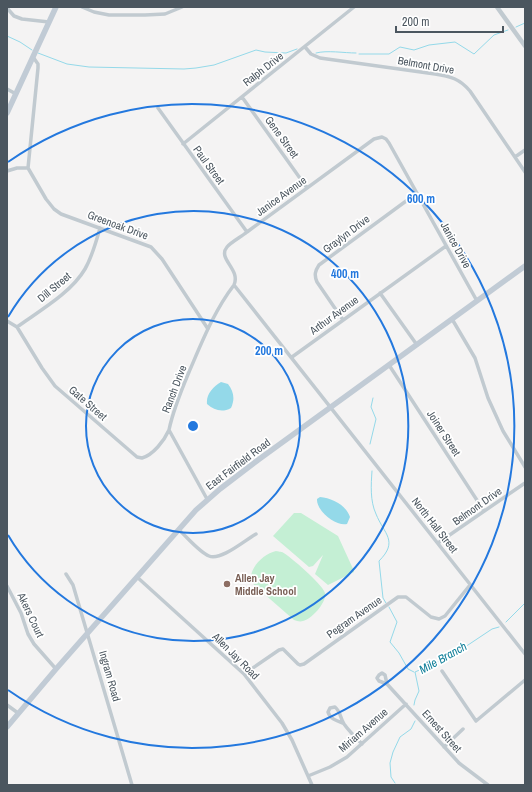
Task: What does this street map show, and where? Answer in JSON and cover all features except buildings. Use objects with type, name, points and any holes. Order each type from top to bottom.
[{"type":"main road","points":[[7,113],[56,7]]},
{"type":"main road","name":"East Fairfield Road","points":[[7,727],[87,633],[207,499],[234,477],[525,266]]},
{"type":"street","points":[[82,7],[94,12],[109,15],[165,14],[182,7]]},
{"type":"street","name":"Ralph Drive","points":[[183,144],[354,7]]},
{"type":"street","points":[[497,7],[525,46]]},
{"type":"street","points":[[7,8],[14,16],[22,19],[49,22]]},
{"type":"street","name":"Belmont Drive","points":[[305,47],[311,54],[320,58],[448,76],[458,80],[470,91],[525,172]]},
{"type":"street","points":[[7,171],[17,168],[28,168],[38,68],[38,64],[33,57]]},
{"type":"street","points":[[7,89],[16,94]]},
{"type":"street","name":"Gene Street","points":[[242,97],[307,188]]},
{"type":"street","name":"Paul Street","points":[[158,108],[247,232]]},
{"type":"street","name":"Janice Avenue","points":[[234,285],[236,275],[224,257],[227,247],[374,139],[382,137]]},
{"type":"street","name":"Janice Drive","points":[[382,137],[389,143],[477,301]]},
{"type":"street","points":[[515,157],[525,150]]},
{"type":"street","name":"Greenoak Drive","points":[[28,168],[46,199],[56,211],[151,247],[162,259],[208,329]]},
{"type":"street","name":"Graylyn Drive","points":[[343,320],[317,282],[315,275],[319,265],[417,194]]},
{"type":"street","name":"Dill Street","points":[[17,327],[75,283],[85,268],[100,228]]},
{"type":"street","name":"Arthur Avenue","points":[[292,357],[446,246]]},
{"type":"street","name":"Ranch Drive","points":[[207,499],[169,430],[176,405],[208,329],[215,314],[234,285]]},
{"type":"street","name":"North Hall Street","points":[[234,285],[525,654]]},
{"type":"street","points":[[380,293],[416,345]]},
{"type":"street","points":[[452,319],[475,358],[488,398],[503,432],[525,467]]},
{"type":"street","name":"Gate Street","points":[[7,321],[17,327],[52,383],[137,457],[142,458],[150,454],[163,440],[169,430]]},
{"type":"street","name":"Joiner Street","points":[[389,365],[484,511]]},
{"type":"street","name":"Belmont Drive","points":[[438,543],[525,483]]},
{"type":"street","points":[[179,530],[210,557],[219,556],[239,546],[256,534]]},
{"type":"street","name":"Ingram Road","points":[[66,574],[73,585],[132,785]]},
{"type":"street","name":"Allen Jay Road","points":[[137,577],[244,674],[282,723],[292,740],[312,785]]},
{"type":"street","name":"Pegram Avenue","points":[[244,674],[279,650],[283,649],[298,664],[304,664],[398,597],[406,597],[431,617],[439,620],[445,616],[470,585]]},
{"type":"street","name":"Akers Court","points":[[7,586],[21,613],[28,634],[34,644],[56,669]]},
{"type":"street","points":[[442,671],[476,721],[525,680]]},
{"type":"street","name":"Ernest Street","points":[[388,684],[462,766],[488,785]]},
{"type":"street","name":"Miriam Avenue","points":[[308,776],[341,762],[406,704]]},
{"type":"street","points":[[7,705],[18,713]]},
{"type":"street","points":[[343,723],[341,714],[337,708],[330,708],[328,715],[343,723],[362,744]]},
{"type":"street","points":[[444,747],[463,730]]},
{"type":"green space","points":[[294,513],[301,513],[338,536],[354,572],[328,585],[315,574],[323,555],[313,566],[309,567],[273,536]]},
{"type":"green space","points":[[276,551],[282,552],[299,565],[319,584],[325,593],[324,601],[318,610],[307,620],[294,620],[254,585],[251,577],[253,569],[261,559]]},
{"type":"water","points":[[221,382],[228,384],[232,390],[233,402],[231,408],[221,411],[212,408],[207,404],[207,400],[211,391]]},
{"type":"water","points":[[320,497],[334,501],[345,509],[350,517],[347,524],[333,521],[323,513],[317,499]]},
{"type":"waterway","points":[[516,27],[525,23]]},
{"type":"waterway","points":[[359,54],[389,54],[400,47],[414,50],[429,45],[455,42],[474,54],[494,35],[508,30]]},
{"type":"waterway","points":[[7,36],[32,50]]},
{"type":"waterway","points":[[38,53],[67,64],[89,67],[184,69],[214,65],[256,50],[286,53],[297,49]]},
{"type":"waterway","points":[[316,53],[356,53]]},
{"type":"waterway","points":[[370,444],[376,419],[371,407],[373,398]]},
{"type":"waterway","points":[[372,471],[371,487],[374,509],[386,532],[389,543],[385,554],[379,561],[383,598],[386,603]]},
{"type":"waterway","name":"Mile Branch","points":[[506,622],[525,603]]},
{"type":"waterway","points":[[389,607],[397,622],[390,642],[399,653],[408,669],[414,672]]},
{"type":"waterway","name":"Mile Branch","points":[[414,705],[419,691],[415,672],[453,655],[492,629],[499,627]]},
{"type":"waterway","name":"Mile Branch","points":[[395,783],[391,777],[390,763],[393,752],[400,737],[411,729],[415,721]]},
{"type":"place","name":"Allen Jay Middle School","points":[[227,584]]}]
